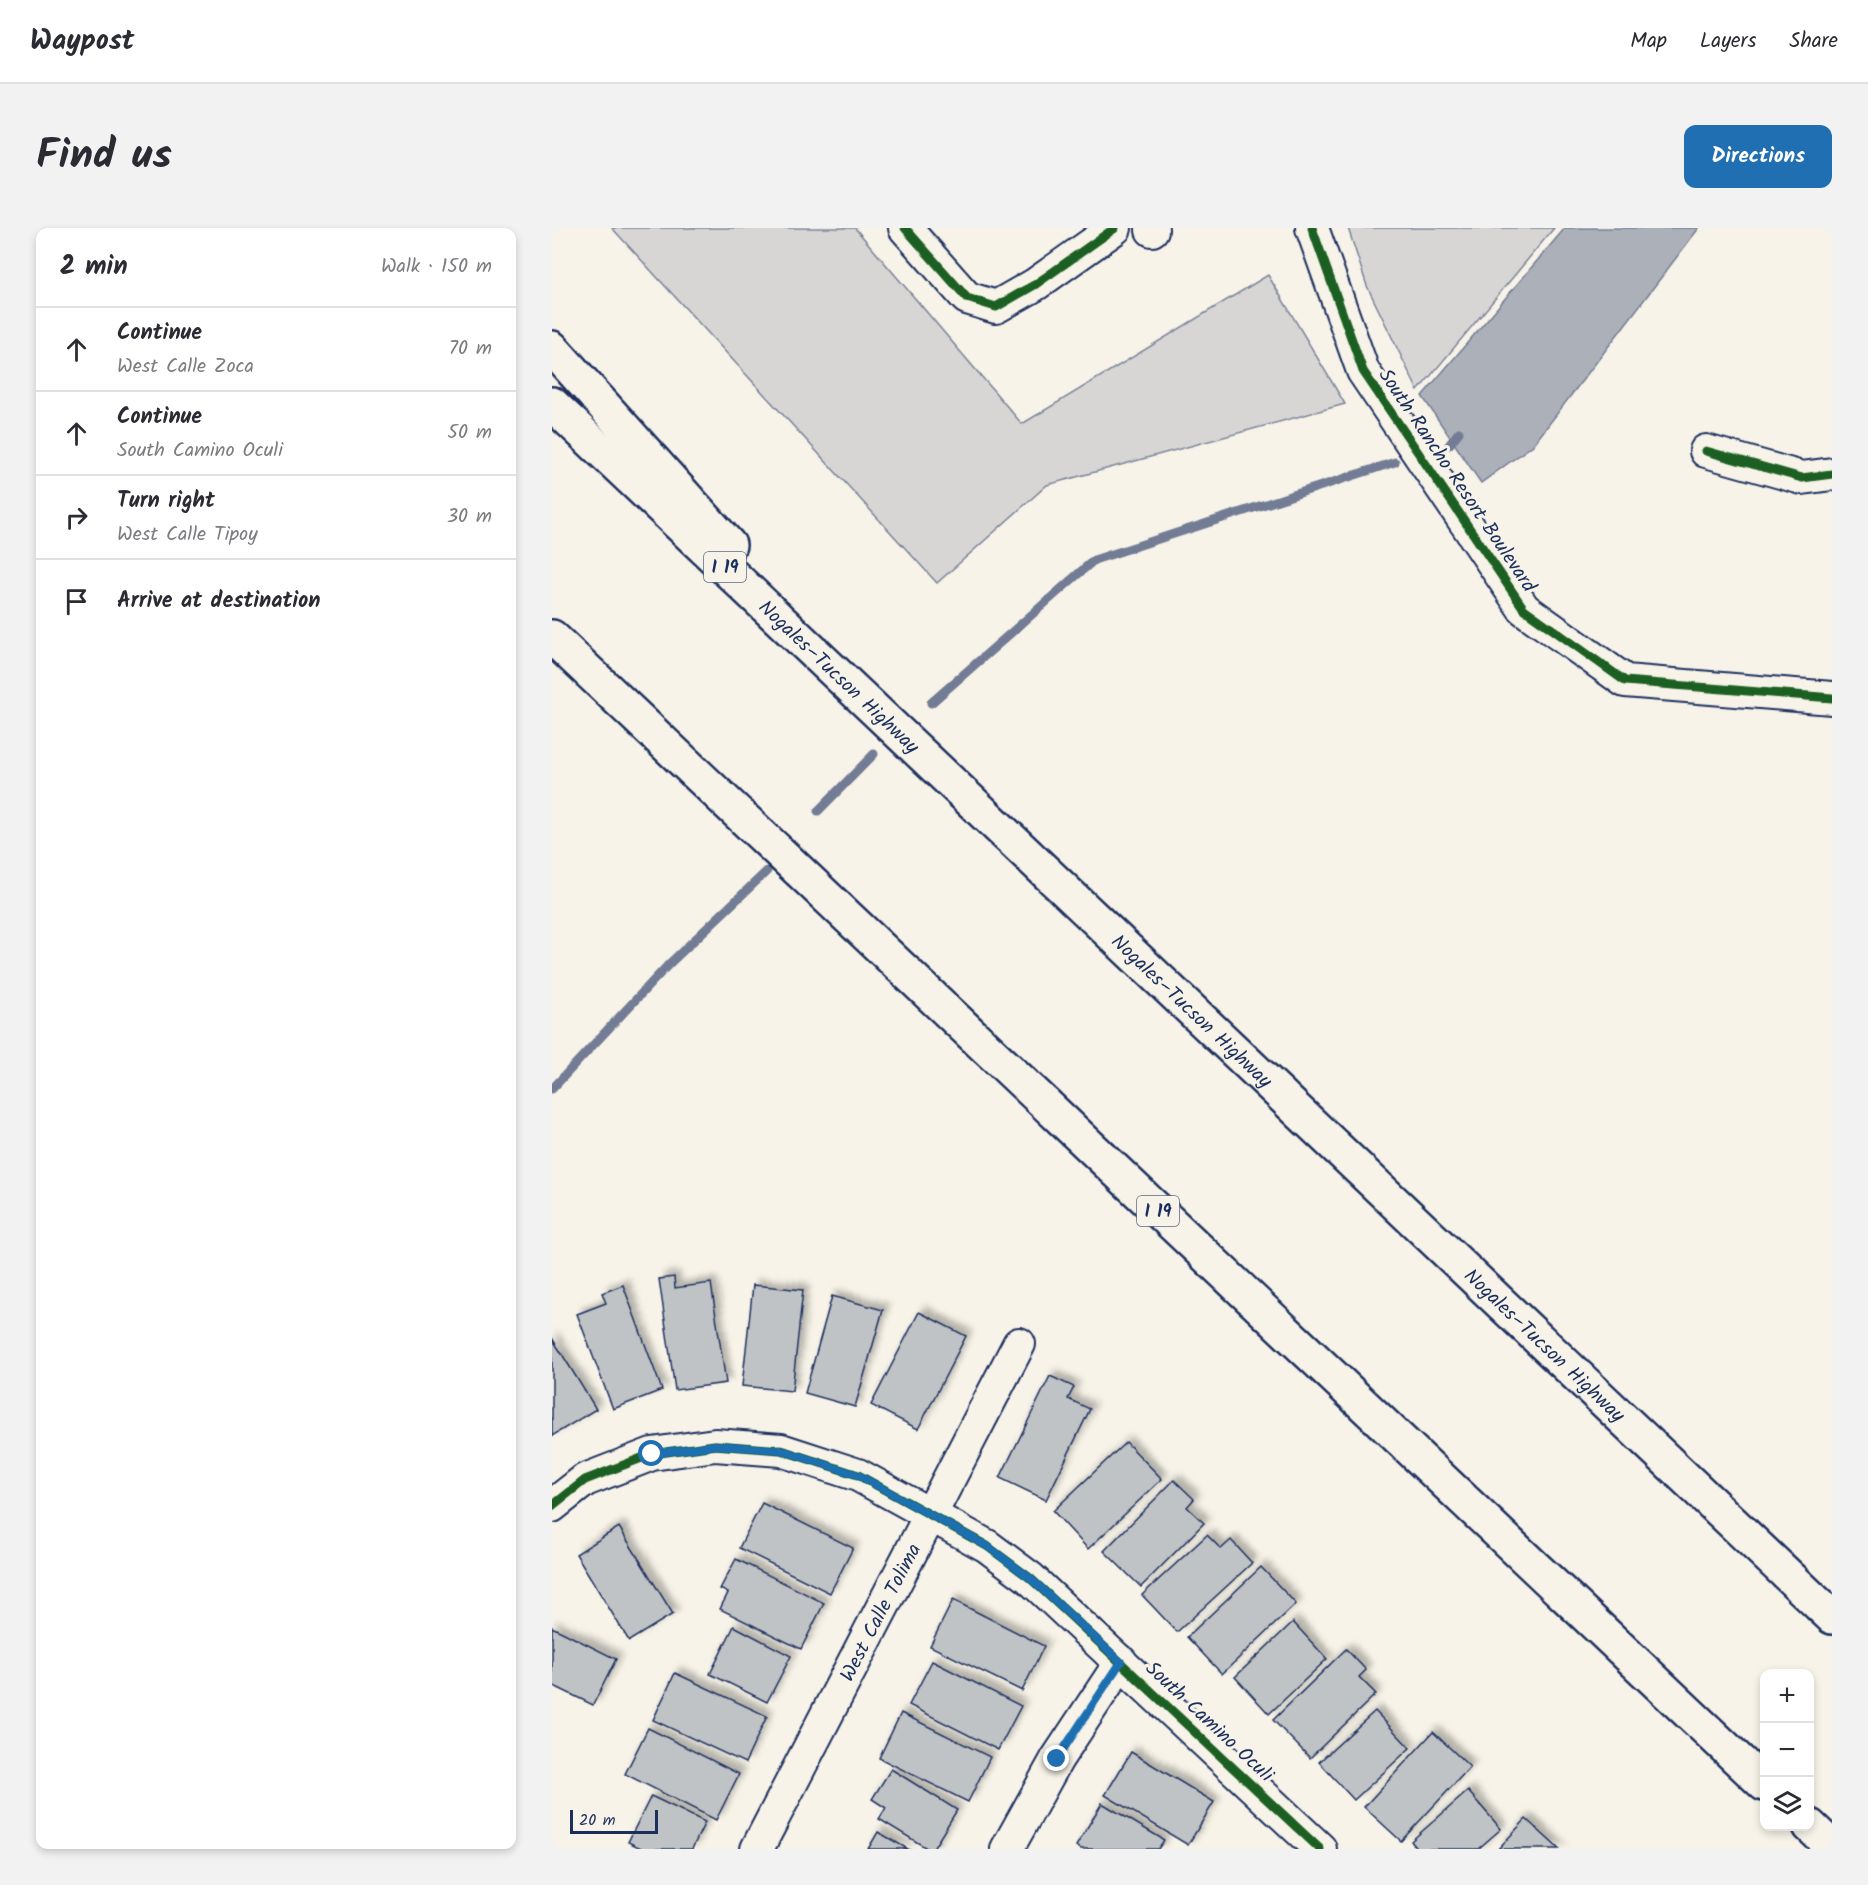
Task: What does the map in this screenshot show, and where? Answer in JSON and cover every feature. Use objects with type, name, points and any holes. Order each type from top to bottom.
[{"type":"highway","points":[[552,348],[897,731]]},
{"type":"highway","name":"Nogales–Tucson Highway","points":[[552,404],[1832,1617]]},
{"type":"highway","name":"I 19","points":[[552,637],[1760,1780]]},
{"type":"highway","points":[[1814,1831],[1832,1848]]},
{"type":"street","points":[[905,228],[967,298],[996,307],[1036,284],[1115,228]]},
{"type":"street","name":"South Rancho Resort Boulevard","points":[[1312,228],[1363,371],[1524,609],[1625,681],[1832,698]]},
{"type":"street","points":[[1706,451],[1802,478],[1832,474]]},
{"type":"street","name":"West Calle Tolima","points":[[757,1849],[1019,1344]]},
{"type":"street","name":"South Camino Oculi","points":[[552,1506],[585,1480],[652,1454],[715,1445],[781,1450],[858,1475],[987,1546],[1030,1578],[1320,1849]]},
{"type":"street","points":[[1007,1849],[1057,1759],[1121,1662]]},
{"type":"shaded area","points":[[612,228],[855,228],[1022,424],[1268,275],[1345,404],[1047,485],[937,583]]},
{"type":"shaded area","points":[[1348,228],[1554,228],[1418,391],[1367,286]]},
{"type":"shaded area","points":[[1565,228],[1699,228],[1533,445],[1481,483],[1422,396]]},
{"type":"building","points":[[674,1277],[675,1288],[711,1283],[726,1383],[675,1390],[659,1279]]},
{"type":"building","points":[[623,1285],[662,1390],[613,1409],[577,1314],[606,1303],[602,1293]]},
{"type":"building","points":[[753,1285],[803,1290],[792,1391],[742,1386]]},
{"type":"building","points":[[832,1296],[883,1310],[855,1407],[805,1393]]},
{"type":"building","points":[[919,1312],[966,1336],[918,1429],[871,1405]]},
{"type":"building","points":[[552,1338],[596,1409],[552,1436]]},
{"type":"building","points":[[1050,1376],[1074,1387],[1068,1399],[1090,1409],[1046,1500],[1000,1478]]},
{"type":"building","points":[[1126,1442],[1162,1479],[1088,1549],[1053,1511]]},
{"type":"building","points":[[1174,1480],[1194,1499],[1187,1507],[1204,1523],[1141,1587],[1104,1551]]},
{"type":"building","points":[[762,1503],[853,1548],[830,1593],[739,1548]]},
{"type":"building","points":[[619,1527],[673,1614],[629,1641],[576,1554]]},
{"type":"building","points":[[1207,1535],[1221,1549],[1231,1540],[1252,1563],[1177,1632],[1142,1595]]},
{"type":"building","points":[[736,1559],[824,1603],[801,1649],[720,1609],[728,1593],[720,1589]]},
{"type":"building","points":[[1261,1567],[1296,1604],[1222,1674],[1187,1637]]},
{"type":"building","points":[[953,1600],[1044,1646],[1022,1691],[930,1646]]},
{"type":"building","points":[[1293,1622],[1327,1659],[1269,1714],[1235,1677]]},
{"type":"building","points":[[734,1626],[791,1656],[767,1702],[710,1674]]},
{"type":"building","points":[[552,1627],[616,1659],[593,1705],[552,1685]]},
{"type":"building","points":[[1346,1649],[1366,1670],[1359,1677],[1376,1694],[1310,1758],[1273,1720]]},
{"type":"building","points":[[932,1661],[1021,1706],[998,1750],[909,1705]]},
{"type":"building","points":[[675,1673],[767,1716],[745,1763],[653,1720]]},
{"type":"building","points":[[1375,1711],[1410,1748],[1354,1800],[1319,1762]]},
{"type":"building","points":[[901,1713],[990,1757],[968,1802],[879,1758]]},
{"type":"building","points":[[648,1728],[739,1774],[716,1820],[625,1774]]},
{"type":"building","points":[[1433,1732],[1470,1767],[1401,1841],[1364,1807]]},
{"type":"building","points":[[1131,1752],[1214,1802],[1188,1845],[1105,1795]]},
{"type":"building","points":[[891,1769],[957,1810],[933,1849],[928,1849],[879,1819],[886,1808],[872,1799]]},
{"type":"building","points":[[1468,1791],[1501,1829],[1478,1849],[1417,1849],[1411,1841]]},
{"type":"building","points":[[651,1796],[705,1822],[692,1849],[643,1849],[628,1842]]},
{"type":"building","points":[[1102,1803],[1164,1840],[1158,1849],[1081,1849],[1076,1846]]},
{"type":"building","points":[[1526,1819],[1559,1849],[1498,1849]]},
{"type":"building","points":[[878,1832],[908,1849],[868,1849]]},
{"type":"waterway","points":[[1449,445],[1459,432]]},
{"type":"waterway","points":[[931,703],[1094,560],[1395,462]]},
{"type":"waterway","points":[[818,811],[874,754]]},
{"type":"waterway","points":[[552,1089],[669,964],[767,871]]},
{"type":"cycle path","points":[[905,228],[967,298],[996,307],[1036,284],[1115,228]]},
{"type":"cycle path","points":[[1312,228],[1363,371],[1524,609],[1625,681],[1832,698]]},
{"type":"cycle path","points":[[1706,451],[1802,478],[1832,474]]},
{"type":"cycle path","points":[[552,1506],[585,1480],[652,1454],[715,1445],[781,1450],[858,1475],[987,1546],[1030,1578],[1320,1849]]},
{"type":"route","points":[[652,1454],[715,1445],[781,1450],[858,1475],[987,1546],[1030,1578],[1121,1662],[1057,1759]]}]
